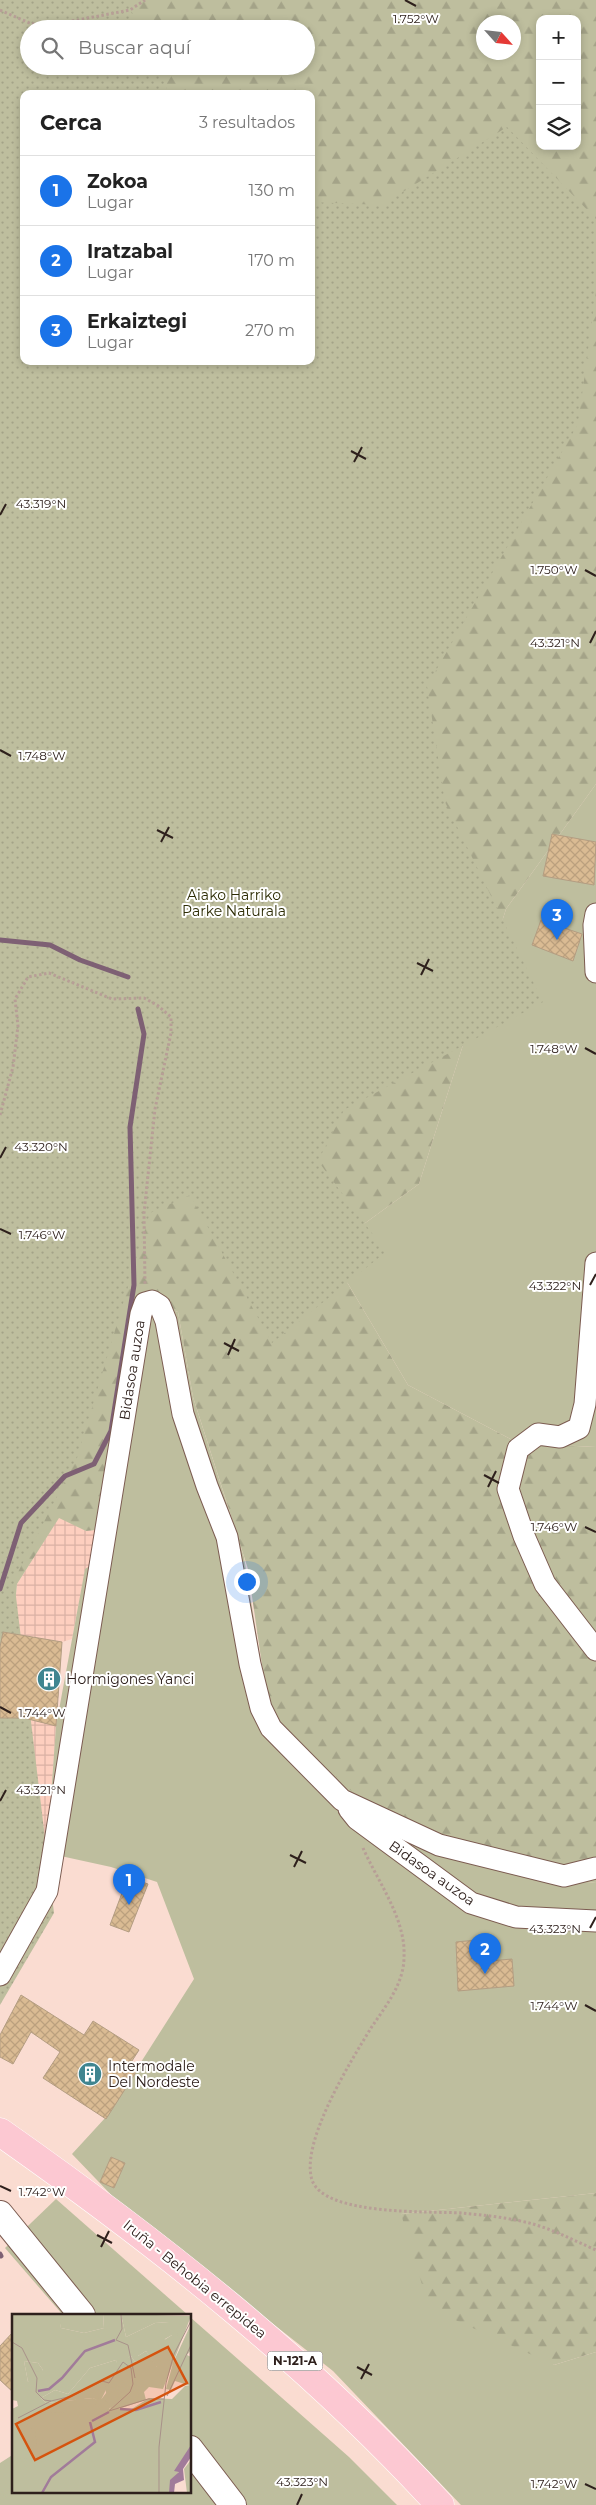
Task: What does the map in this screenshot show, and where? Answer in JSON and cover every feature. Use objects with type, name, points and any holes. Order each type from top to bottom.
[{"type":"highway","name":"Iruña - Behobia errepidea","points":[[0,2132],[136,2231],[234,2308],[294,2360],[383,2444],[440,2505]]},
{"type":"street","points":[[596,914],[594,925],[596,972]]},
{"type":"street","points":[[596,1263],[585,1404],[579,1428],[560,1437],[538,1434],[518,1449],[508,1489],[524,1536],[545,1584],[596,1650]]},
{"type":"street","name":"Bidasoa auzoa","points":[[0,1975],[47,1891],[141,1314],[145,1303],[152,1301],[160,1306],[166,1321],[183,1414],[207,1486],[227,1537],[250,1664],[261,1708],[271,1728],[342,1800],[357,1819],[471,1903],[516,1917],[596,1921]]},
{"type":"street","name":"Bidasoa auzoa","points":[[342,1800],[439,1845],[564,1876],[596,1868]]},
{"type":"street","points":[[0,2214],[81,2314]]},
{"type":"street","points":[[191,2450],[233,2505]]},
{"type":"path","points":[[78,20],[130,10],[144,0]]},
{"type":"path","points":[[0,10],[23,20]]},
{"type":"path","points":[[0,1114],[13,1067],[18,1026],[15,999],[28,977],[49,973],[112,999],[144,998],[171,1016],[171,1033],[155,1109],[144,1213],[145,1303]]},
{"type":"path","points":[[362,1844],[396,1917],[403,1939],[403,1969],[394,1991],[351,2060],[314,2140],[309,2162],[313,2182],[322,2193],[337,2200],[372,2208],[464,2214],[532,2224],[596,2250]]},
{"type":"shaded area","points":[[59,1517],[86,1531],[96,1530],[93,1564],[85,1570],[72,1639],[62,1642],[47,1853],[12,1634],[17,1584]]},
{"type":"green space","name":"Aiako Harriko Parke Naturala","points":[[0,0],[596,0],[596,784],[506,909],[419,1184],[328,1250],[408,1385],[518,1443],[596,1447],[596,1883],[535,1876],[363,1802],[269,1713],[248,1569],[193,1397],[178,1312],[135,1298],[108,1478],[96,1530],[86,1531],[59,1518],[17,1584],[12,1634],[0,499],[302,365],[315,365],[315,90],[23,90]]},
{"type":"green space","name":"Aiako Harriko Parke Naturala","points":[[0,0],[126,0],[136,20],[20,20],[20,75],[161,75],[167,90],[20,90],[20,365],[315,365],[315,202],[382,205],[507,127],[596,219],[596,292],[578,424],[427,686],[445,802],[543,1002],[344,1110],[318,1161],[386,1252],[272,1343],[190,1195],[150,1213],[77,1458],[14,1580],[54,1913],[0,2005]]},
{"type":"green space","points":[[596,784],[596,1447],[518,1443],[408,1385],[328,1250],[419,1184],[506,909]]},
{"type":"green space","points":[[135,1297],[178,1312],[193,1397],[244,1557],[269,1713],[535,1876],[596,1883],[596,2193],[401,2214],[554,2365],[596,2352],[596,2505],[461,2505],[333,2371],[119,2203],[72,2154],[106,2117],[194,1979],[157,1882],[111,1867],[47,1853],[56,1726],[85,1569],[93,1564]]},
{"type":"green space","points":[[596,2193],[596,2352],[554,2365],[429,2308],[401,2214]]},
{"type":"green space","points":[[56,2199],[187,2314],[62,2314],[5,2248]]},
{"type":"green space","points":[[191,2318],[349,2457],[397,2505],[0,2505],[0,2463],[12,2455],[12,2492],[191,2492]]},
{"type":"building","points":[[552,834],[596,842],[594,885],[543,876]]},
{"type":"building","points":[[541,920],[582,934],[573,961],[532,945]]},
{"type":"building","name":"Hormigones Yanci","points":[[3,1632],[62,1642],[56,1726],[24,1718],[0,1718],[0,1647]]},
{"type":"building","points":[[128,1877],[148,1884],[129,1932],[110,1925]]},
{"type":"building","points":[[477,1940],[478,1962],[512,1959],[514,1986],[458,1991],[456,1942]]},
{"type":"building","name":"Intermodale Del Nordeste","points":[[21,1995],[84,2035],[93,2021],[139,2050],[130,2064],[138,2069],[106,2119],[43,2078],[60,2052],[31,2032],[13,2064],[0,2057],[0,2035]]},
{"type":"building","points":[[111,2157],[125,2163],[114,2188],[100,2182]]},
{"type":"building","points":[[12,2333],[12,2391],[0,2380],[0,2346]]},
{"type":"waterway","points":[[0,940],[50,945],[80,960],[128,977]]},
{"type":"waterway","points":[[0,1589],[21,1523],[65,1476],[94,1464],[111,1431],[134,1285],[130,1127],[144,1034],[138,1009]]},
{"type":"place","name":"Erkaiztegi","points":[[557,940]]},
{"type":"place","name":"Hormigones Yanci","points":[[49,1679]]},
{"type":"place","name":"Zokoa","points":[[129,1905]]},
{"type":"place","name":"Iratzabal","points":[[485,1974]]},
{"type":"place","name":"Intermodale Del Nordeste","points":[[90,2074]]}]
